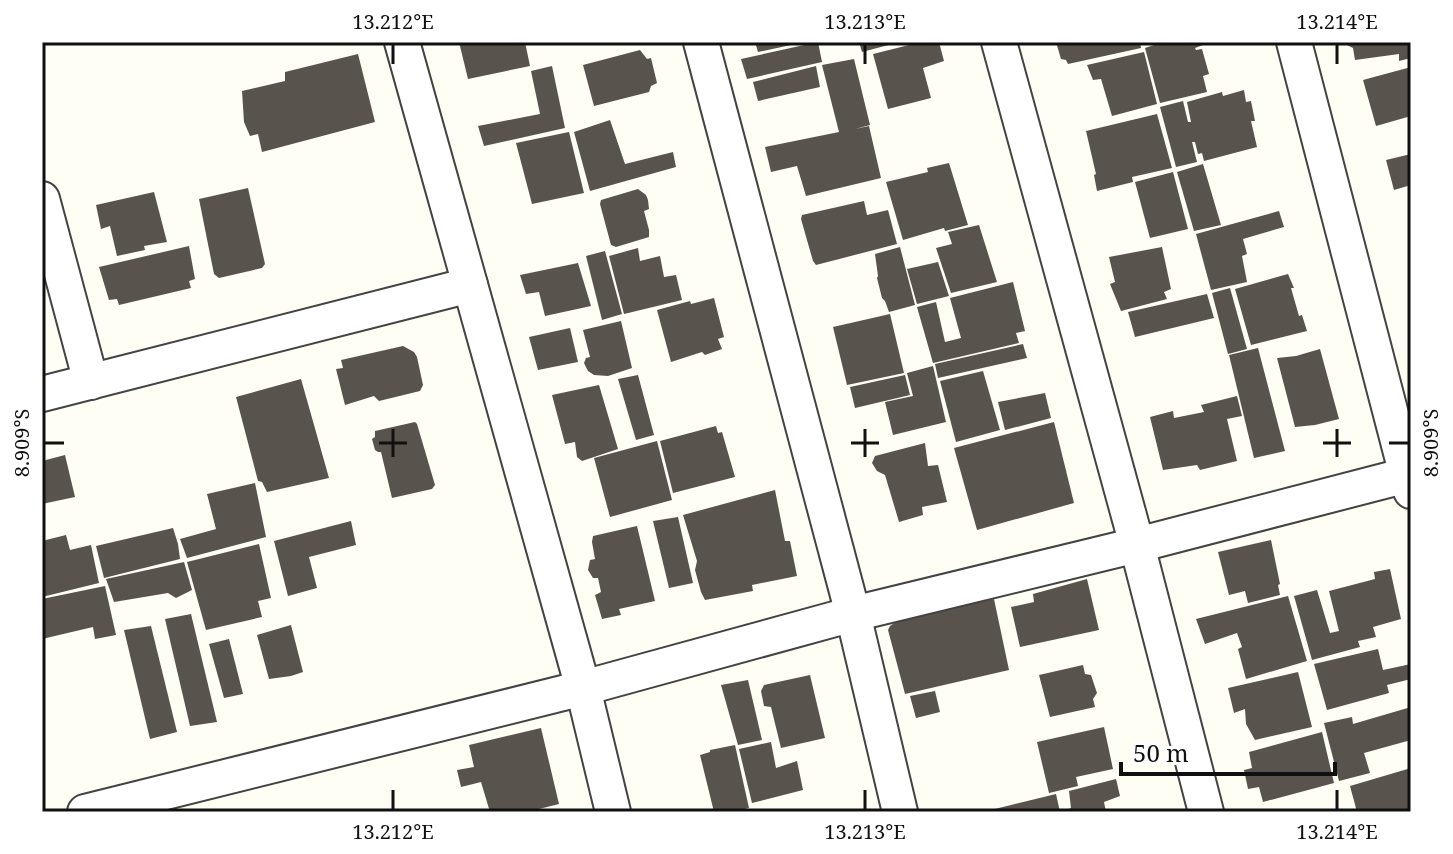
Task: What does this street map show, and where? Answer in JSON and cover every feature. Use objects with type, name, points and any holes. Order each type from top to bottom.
[{"type":"street","points":[[402,42],[583,688],[613,812]]},
{"type":"street","points":[[701,42],[853,614],[900,812]]},
{"type":"street","points":[[999,42],[1137,545],[1206,812]]},
{"type":"street","points":[[85,812],[583,688],[853,614],[1410,480],[1294,42]]},
{"type":"street","points":[[42,199],[91,382]]},
{"type":"street","points":[[42,394],[470,285]]},
{"type":"building","points":[[459,42],[525,42],[530,66],[468,79]]},
{"type":"building","points":[[755,42],[800,42],[800,43],[758,52]]},
{"type":"building","points":[[818,42],[822,62],[747,79],[741,59]]},
{"type":"building","points":[[859,42],[896,42],[896,43],[862,52]]},
{"type":"building","points":[[921,42],[939,42],[944,61],[923,68],[931,98],[888,109],[873,54]]},
{"type":"building","points":[[1056,42],[1140,42],[1141,48],[1068,64],[1061,59]]},
{"type":"building","points":[[1163,42],[1211,42],[1195,48],[1202,49],[1209,74],[1203,76],[1207,92],[1160,103],[1145,48]]},
{"type":"building","points":[[1346,42],[1411,42],[1411,58],[1399,61],[1399,54],[1355,60],[1353,48]]},
{"type":"building","points":[[640,50],[647,59],[651,58],[657,83],[651,86],[649,92],[594,106],[583,65]]},
{"type":"building","points":[[1144,52],[1157,104],[1112,116],[1101,79],[1093,80],[1087,65]]},
{"type":"building","points":[[358,54],[375,122],[262,152],[258,134],[250,136],[244,122],[242,91],[285,81],[285,72]]},
{"type":"building","points":[[854,59],[870,125],[855,129],[869,126],[881,178],[806,196],[797,166],[771,172],[765,147],[839,132],[822,65]]},
{"type":"building","points":[[552,66],[565,128],[484,146],[478,126],[540,114],[531,71]]},
{"type":"building","points":[[816,66],[820,87],[758,101],[753,82]]},
{"type":"building","points":[[1411,67],[1411,116],[1376,126],[1363,80]]},
{"type":"building","points":[[1244,90],[1246,102],[1251,101],[1255,121],[1251,121],[1257,147],[1204,161],[1202,153],[1198,154],[1195,142],[1192,142],[1197,162],[1176,167],[1160,107],[1183,101],[1188,122],[1191,122],[1187,102],[1222,92],[1223,96]]},
{"type":"building","points":[[1157,114],[1172,168],[1132,177],[1133,182],[1097,191],[1086,131]]},
{"type":"building","points":[[610,120],[625,164],[673,152],[676,167],[590,191],[574,132]]},
{"type":"building","points":[[569,132],[584,193],[532,204],[516,143]]},
{"type":"building","points":[[1411,154],[1411,185],[1394,190],[1386,160]]},
{"type":"building","points":[[949,163],[968,225],[945,231],[944,228],[903,240],[886,182],[928,172],[927,168]]},
{"type":"building","points":[[1203,164],[1221,225],[1194,231],[1177,172]]},
{"type":"building","points":[[1173,172],[1188,229],[1150,238],[1135,182]]},
{"type":"building","points":[[248,188],[265,264],[262,268],[219,278],[214,274],[199,199]]},
{"type":"building","points":[[638,189],[648,200],[649,209],[644,211],[649,237],[616,247],[611,245],[601,200]]},
{"type":"building","points":[[154,192],[167,242],[117,256],[110,226],[101,229],[96,205]]},
{"type":"building","points":[[864,201],[867,215],[888,210],[897,244],[816,265],[802,215]]},
{"type":"building","points":[[1279,211],[1284,227],[1243,239],[1247,254],[1242,256],[1247,282],[1211,290],[1196,234]]},
{"type":"building","points":[[979,225],[997,282],[951,293],[936,248],[952,244],[948,232]]},
{"type":"building","points":[[189,246],[195,279],[189,281],[191,288],[119,305],[117,299],[109,300],[99,267]]},
{"type":"building","points":[[900,247],[915,305],[889,312],[877,278],[875,254]]},
{"type":"building","points":[[1162,247],[1171,289],[1164,292],[1167,299],[1121,311],[1110,284],[1115,282],[1109,257]]},
{"type":"building","points":[[638,248],[640,261],[660,256],[664,277],[676,275],[682,300],[624,314],[609,256]]},
{"type":"building","points":[[605,251],[622,314],[602,320],[586,256]]},
{"type":"building","points":[[938,262],[949,296],[917,304],[907,269]]},
{"type":"building","points":[[578,263],[591,306],[545,316],[539,292],[526,294],[520,275]]},
{"type":"building","points":[[1288,274],[1299,316],[1302,315],[1307,331],[1251,345],[1235,289]]},
{"type":"building","points":[[1013,282],[1025,331],[1016,333],[1019,343],[933,363],[917,307],[936,302],[945,342],[961,338],[950,298]]},
{"type":"building","points":[[1230,288],[1247,349],[1228,354],[1212,293]]},
{"type":"building","points":[[1207,294],[1214,318],[1135,337],[1128,312]]},
{"type":"building","points":[[714,298],[724,337],[718,339],[722,349],[671,362],[657,310]]},
{"type":"building","points":[[890,314],[904,373],[847,385],[833,327]]},
{"type":"building","points":[[621,321],[632,368],[608,376],[594,375],[584,363],[590,357],[583,330]]},
{"type":"building","points":[[570,328],[578,362],[538,370],[529,337]]},
{"type":"building","points":[[1023,344],[1027,358],[938,378],[935,364]]},
{"type":"building","points":[[403,346],[417,357],[423,385],[420,391],[379,401],[374,396],[345,405],[336,369],[343,368],[341,360]]},
{"type":"building","points":[[1258,348],[1285,451],[1254,458],[1229,355]]},
{"type":"building","points":[[1320,349],[1339,419],[1295,427],[1277,358]]},
{"type":"building","points":[[933,366],[946,422],[893,435],[885,402],[913,396],[907,373]]},
{"type":"building","points":[[983,371],[1000,430],[956,442],[940,381]]},
{"type":"building","points":[[638,375],[654,435],[636,440],[618,379]]},
{"type":"building","points":[[905,375],[910,395],[855,408],[850,387]]},
{"type":"building","points":[[301,379],[329,478],[267,492],[262,482],[258,481],[236,397]]},
{"type":"building","points":[[599,385],[618,449],[582,461],[577,457],[575,442],[565,444],[552,395]]},
{"type":"building","points":[[1045,393],[1051,418],[1005,430],[998,402]]},
{"type":"building","points":[[1237,396],[1242,416],[1227,419],[1237,461],[1200,470],[1197,465],[1163,470],[1150,417],[1173,411],[1174,418],[1204,412],[1201,405]]},
{"type":"building","points":[[415,422],[435,485],[432,489],[392,498],[381,452],[375,450],[372,439],[375,431]]},
{"type":"building","points":[[1054,422],[1074,503],[977,530],[954,448]]},
{"type":"building","points":[[716,426],[718,433],[722,432],[735,477],[673,493],[660,441]]},
{"type":"building","points":[[657,441],[672,500],[610,517],[594,458]]},
{"type":"building","points":[[925,443],[928,466],[938,465],[947,502],[922,507],[923,515],[899,522],[885,475],[877,471],[872,463],[875,456]]},
{"type":"building","points":[[65,455],[75,497],[42,504],[42,461]]},
{"type":"building","points":[[255,483],[266,537],[187,558],[180,539],[216,529],[207,494]]},
{"type":"building","points":[[775,490],[785,541],[790,541],[797,576],[752,585],[753,591],[705,600],[683,515]]},
{"type":"building","points":[[678,517],[693,583],[669,588],[653,521]]},
{"type":"building","points":[[351,521],[356,545],[309,557],[317,588],[288,596],[274,541]]},
{"type":"building","points":[[637,526],[655,601],[619,609],[621,615],[602,619],[595,595],[601,592],[598,578],[593,578],[588,570],[590,560],[595,559],[593,536]]},
{"type":"building","points":[[173,528],[180,559],[104,578],[96,546]]},
{"type":"building","points":[[66,535],[70,550],[91,545],[99,583],[42,597],[42,541]]},
{"type":"building","points":[[1271,540],[1280,595],[1248,603],[1245,591],[1229,595],[1218,552]]},
{"type":"building","points":[[259,544],[271,598],[258,601],[262,617],[206,630],[187,562]]},
{"type":"building","points":[[184,562],[192,590],[176,598],[168,593],[114,602],[106,579]]},
{"type":"building","points":[[1390,569],[1401,619],[1373,627],[1376,637],[1358,641],[1360,647],[1312,660],[1294,596],[1317,590],[1330,633],[1339,631],[1329,591],[1375,579],[1374,572]]},
{"type":"building","points":[[1087,579],[1099,630],[1020,647],[1011,607],[1034,602],[1033,594]]},
{"type":"building","points":[[105,586],[116,635],[95,639],[93,627],[42,639],[42,599]]},
{"type":"building","points":[[1288,596],[1307,661],[1246,679],[1237,633],[1205,644],[1196,619]]},
{"type":"building","points":[[994,599],[1009,670],[905,694],[888,630],[890,626],[900,619]]},
{"type":"building","points":[[191,614],[217,722],[190,726],[165,619]]},
{"type":"building","points":[[291,625],[303,672],[269,679],[257,635]]},
{"type":"building","points":[[151,626],[177,732],[150,739],[124,630]]},
{"type":"building","points":[[229,639],[243,694],[224,698],[209,644]]},
{"type":"building","points":[[1378,649],[1383,670],[1411,664],[1411,679],[1387,685],[1389,693],[1327,710],[1314,664]]},
{"type":"building","points":[[1083,665],[1085,674],[1091,675],[1097,693],[1093,699],[1095,707],[1050,717],[1039,675]]},
{"type":"building","points":[[1298,672],[1312,727],[1255,740],[1246,724],[1245,709],[1234,713],[1228,688]]},
{"type":"building","points":[[810,675],[825,738],[781,748],[771,707],[764,706],[761,691],[764,685]]},
{"type":"building","points":[[748,680],[762,740],[738,745],[721,685]]},
{"type":"building","points":[[935,691],[940,712],[916,718],[910,696]]},
{"type":"building","points":[[1411,707],[1411,740],[1364,753],[1370,773],[1339,781],[1324,723],[1352,717],[1353,724]]},
{"type":"building","points":[[1104,727],[1113,769],[1076,777],[1078,786],[1049,793],[1037,742]]},
{"type":"building","points":[[541,728],[559,804],[527,812],[490,812],[481,782],[461,787],[457,770],[474,767],[469,745]]},
{"type":"building","points":[[1322,732],[1334,783],[1263,802],[1259,787],[1248,789],[1244,770],[1252,768],[1249,752]]},
{"type":"building","points":[[771,742],[776,768],[797,761],[803,790],[752,803],[739,749]]},
{"type":"building","points":[[735,745],[749,808],[714,812],[700,755]]},
{"type":"building","points":[[1411,768],[1411,812],[1357,812],[1350,786]]},
{"type":"building","points":[[1116,779],[1120,796],[1104,802],[1106,812],[1061,812],[1071,808],[1069,791]]},
{"type":"building","points":[[1056,794],[1060,812],[987,812],[987,811]]}]
